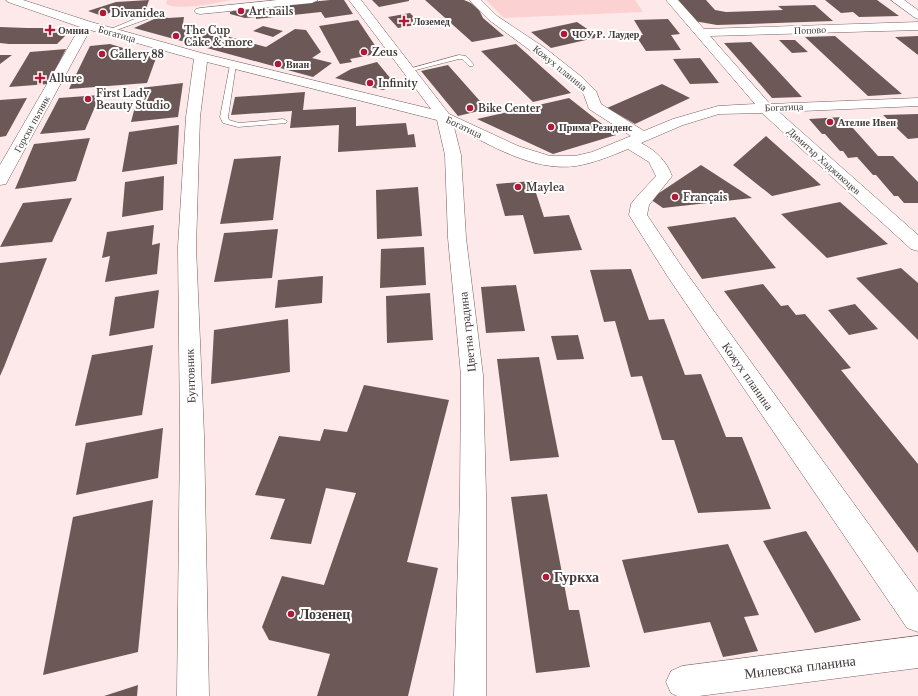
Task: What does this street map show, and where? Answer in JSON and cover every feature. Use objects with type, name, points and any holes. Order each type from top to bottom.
[{"type":"street","name":"Богатица","points":[[12,0],[87,25],[201,57],[444,117],[518,151],[550,161],[575,161],[597,156],[678,122],[718,110],[918,102]]},
{"type":"street","points":[[200,11],[312,0]]},
{"type":"street","name":"Цветна градина","points":[[355,0],[444,117],[453,155],[457,238],[472,375],[473,495],[470,696]]},
{"type":"street","name":"Кожух планина","points":[[475,0],[494,18],[578,81],[591,94],[594,106],[635,139],[661,165],[664,176],[640,204],[638,215],[679,278],[918,617]]},
{"type":"street","name":"Димитър Хаджикоцев","points":[[672,0],[766,108],[918,245]]},
{"type":"street","points":[[897,0],[918,15]]},
{"type":"street","name":"Горски пътник","points":[[0,180],[87,25]]},
{"type":"street","name":"Попово","points":[[702,34],[918,26]]},
{"type":"street","name":"Бунтовник","points":[[193,696],[192,435],[187,247],[193,117],[201,57]]},
{"type":"street","points":[[898,227],[918,226]]},
{"type":"street","name":"Милевска планина","points":[[682,682],[918,652]]},
{"type":"lane","points":[[109,31],[148,17]]},
{"type":"lane","points":[[408,70],[459,57],[464,57],[471,65]]},
{"type":"lane","points":[[233,65],[224,117],[226,120],[238,125],[283,121]]},
{"type":"shaded area","points":[[167,0],[231,0],[197,6],[179,7],[166,4]]},
{"type":"shaded area","points":[[486,0],[635,0],[643,12],[504,18]]},
{"type":"building","points":[[149,0],[146,9],[114,11],[102,16],[88,11],[116,2]]},
{"type":"building","points":[[344,0],[353,14],[325,18],[321,12],[256,19],[256,17],[245,18],[230,14],[230,12],[238,9]]},
{"type":"building","points":[[372,0],[409,0],[409,1],[379,7]]},
{"type":"building","points":[[425,0],[464,0],[471,3],[479,10],[483,18],[504,36],[472,42]]},
{"type":"building","points":[[676,0],[706,0],[715,10],[726,12],[783,10],[778,6],[815,5],[833,21],[717,25],[694,21]]},
{"type":"building","points":[[825,0],[877,0],[899,16],[859,17],[853,12],[841,13]]},
{"type":"building","points":[[410,13],[421,24],[398,28],[388,17]]},
{"type":"building","points":[[161,16],[168,18],[184,17],[183,24],[266,47],[295,29],[306,30],[321,52],[312,58],[332,63],[313,77],[134,28]]},
{"type":"building","points":[[668,19],[680,34],[671,35],[681,50],[646,51],[636,36],[643,35],[634,20]]},
{"type":"building","points":[[358,20],[380,53],[350,59],[352,62],[340,64],[319,26]]},
{"type":"building","name":"ЧОУ Р. Лаудер","points":[[577,22],[599,37],[551,48],[531,32]]},
{"type":"building","points":[[263,26],[283,31],[273,37],[253,31]]},
{"type":"building","points":[[0,27],[73,28],[57,44],[9,44],[0,43]]},
{"type":"building","points":[[835,36],[902,94],[868,96],[805,37]]},
{"type":"building","points":[[918,36],[918,55],[895,37]]},
{"type":"building","points":[[779,40],[795,40],[808,52],[792,53]]},
{"type":"building","points":[[751,42],[802,97],[772,98],[724,43]]},
{"type":"building","points":[[110,44],[156,58],[147,83],[69,89],[90,46]]},
{"type":"building","points":[[516,44],[571,93],[533,102],[481,51]]},
{"type":"building","points":[[66,49],[48,84],[9,87],[30,52]]},
{"type":"building","points":[[0,55],[12,55],[0,64]]},
{"type":"building","points":[[700,58],[719,83],[690,84],[673,59]]},
{"type":"building","points":[[377,62],[396,85],[383,90],[335,78],[351,69]]},
{"type":"building","points":[[448,65],[487,109],[458,116],[421,71]]},
{"type":"building","points":[[183,83],[178,117],[131,122],[140,88]]},
{"type":"building","points":[[662,84],[690,98],[635,124],[607,108]]},
{"type":"building","points":[[305,92],[303,110],[356,107],[356,126],[406,123],[408,135],[414,134],[416,147],[338,152],[339,125],[290,128],[292,111],[231,115],[235,97]]},
{"type":"building","points":[[100,95],[85,130],[40,134],[59,98]]},
{"type":"building","points":[[27,98],[6,136],[0,137],[0,100]]},
{"type":"building","name":"Прима Резиденс","points":[[569,98],[616,135],[553,154],[477,119]]},
{"type":"building","points":[[918,114],[918,138],[908,139],[883,115]]},
{"type":"building","points":[[843,117],[878,156],[893,156],[918,182],[918,203],[904,203],[898,196],[894,196],[876,175],[873,175],[857,157],[848,158],[843,151],[840,151],[825,134],[822,134],[809,119]]},
{"type":"building","points":[[179,125],[177,164],[122,172],[129,132]]},
{"type":"building","points":[[766,136],[821,185],[772,196],[733,165]]},
{"type":"building","points":[[90,138],[76,181],[15,189],[34,144]]},
{"type":"building","points":[[281,156],[273,220],[220,224],[234,159]]},
{"type":"building","points":[[701,165],[752,198],[663,208],[650,199]]},
{"type":"building","points":[[164,176],[163,210],[122,217],[125,182]]},
{"type":"building","points":[[532,181],[544,217],[569,215],[582,250],[534,254],[523,215],[505,216],[496,184]]},
{"type":"building","points":[[418,187],[422,236],[377,239],[376,190]]},
{"type":"building","points":[[72,198],[52,242],[0,247],[23,203]]},
{"type":"building","points":[[840,202],[888,244],[827,258],[781,214]]},
{"type":"building","points":[[735,217],[776,268],[702,279],[667,227]]},
{"type":"building","points":[[154,225],[152,245],[160,243],[157,274],[105,282],[110,256],[102,258],[107,232]]},
{"type":"building","points":[[278,229],[272,278],[214,282],[224,233]]},
{"type":"building","points":[[424,247],[426,285],[380,288],[381,249]]},
{"type":"building","points":[[47,258],[4,367],[0,376],[0,263]]},
{"type":"building","points":[[901,268],[918,283],[918,340],[856,278]]},
{"type":"building","points":[[631,269],[649,320],[664,319],[685,375],[701,374],[726,437],[742,437],[771,509],[698,513],[674,440],[662,440],[642,376],[631,377],[615,321],[604,322],[590,270]]},
{"type":"building","points":[[323,276],[322,303],[275,308],[278,280]]},
{"type":"building","points":[[763,284],[781,306],[788,305],[796,315],[805,314],[851,368],[841,370],[918,464],[918,553],[724,291]]},
{"type":"building","points":[[516,285],[525,331],[486,333],[481,287]]},
{"type":"building","points":[[159,290],[154,328],[109,336],[115,297]]},
{"type":"building","points":[[430,293],[433,340],[387,343],[386,296]]},
{"type":"building","points":[[855,304],[878,329],[849,335],[828,310]]},
{"type":"building","points":[[288,319],[290,372],[211,384],[214,330]]},
{"type":"building","points":[[578,335],[584,359],[557,360],[551,336]]},
{"type":"building","points":[[153,345],[142,415],[75,426],[92,355]]},
{"type":"building","points":[[539,357],[559,457],[510,461],[497,359]]},
{"type":"building","points":[[364,385],[449,400],[407,562],[438,568],[408,696],[317,696],[330,654],[269,640],[262,627],[282,576],[324,585],[356,493],[326,488],[311,544],[270,539],[285,499],[255,495],[279,436],[320,441],[324,429],[347,432]]},
{"type":"building","points":[[163,428],[158,478],[76,495],[86,443]]},
{"type":"building","points":[[547,494],[569,610],[579,610],[590,667],[536,673],[511,497]]},
{"type":"building","points":[[153,500],[138,652],[43,675],[73,517]]},
{"type":"building","points":[[806,531],[861,620],[815,633],[763,541]]},
{"type":"building","points":[[728,544],[759,615],[744,617],[758,651],[723,657],[710,622],[644,633],[622,560]]},
{"type":"building","points":[[138,685],[137,696],[104,696]]},
{"type":"place","name":"Art nails","points":[[241,11]]},
{"type":"place","name":"Divanidea","points":[[103,13]]},
{"type":"place","name":"Лоземед","points":[[404,21]]},
{"type":"place","name":"Омниа","points":[[50,30]]},
{"type":"place","name":"ЧОУ Р. Лаудер","points":[[564,34]]},
{"type":"place","name":"The Cup Cake & more","points":[[176,36]]},
{"type":"place","name":"Zeus","points":[[364,52]]},
{"type":"place","name":"Gallery 88","points":[[102,54]]},
{"type":"place","name":"Виан","points":[[278,64]]},
{"type":"place","name":"Allure","points":[[40,78]]},
{"type":"place","name":"Infinity","points":[[370,83]]},
{"type":"place","name":"First Lady Beauty Studio","points":[[88,99]]},
{"type":"place","name":"Bike Center","points":[[470,108]]},
{"type":"place","name":"Ателие Ивен","points":[[830,122]]},
{"type":"place","name":"Прима Резиденс","points":[[551,127]]},
{"type":"place","name":"Maylea","points":[[518,187]]},
{"type":"place","name":"Français","points":[[675,197]]},
{"type":"place","name":"Гуркха","points":[[546,577]]},
{"type":"place","name":"Лозенец","points":[[291,614]]}]
